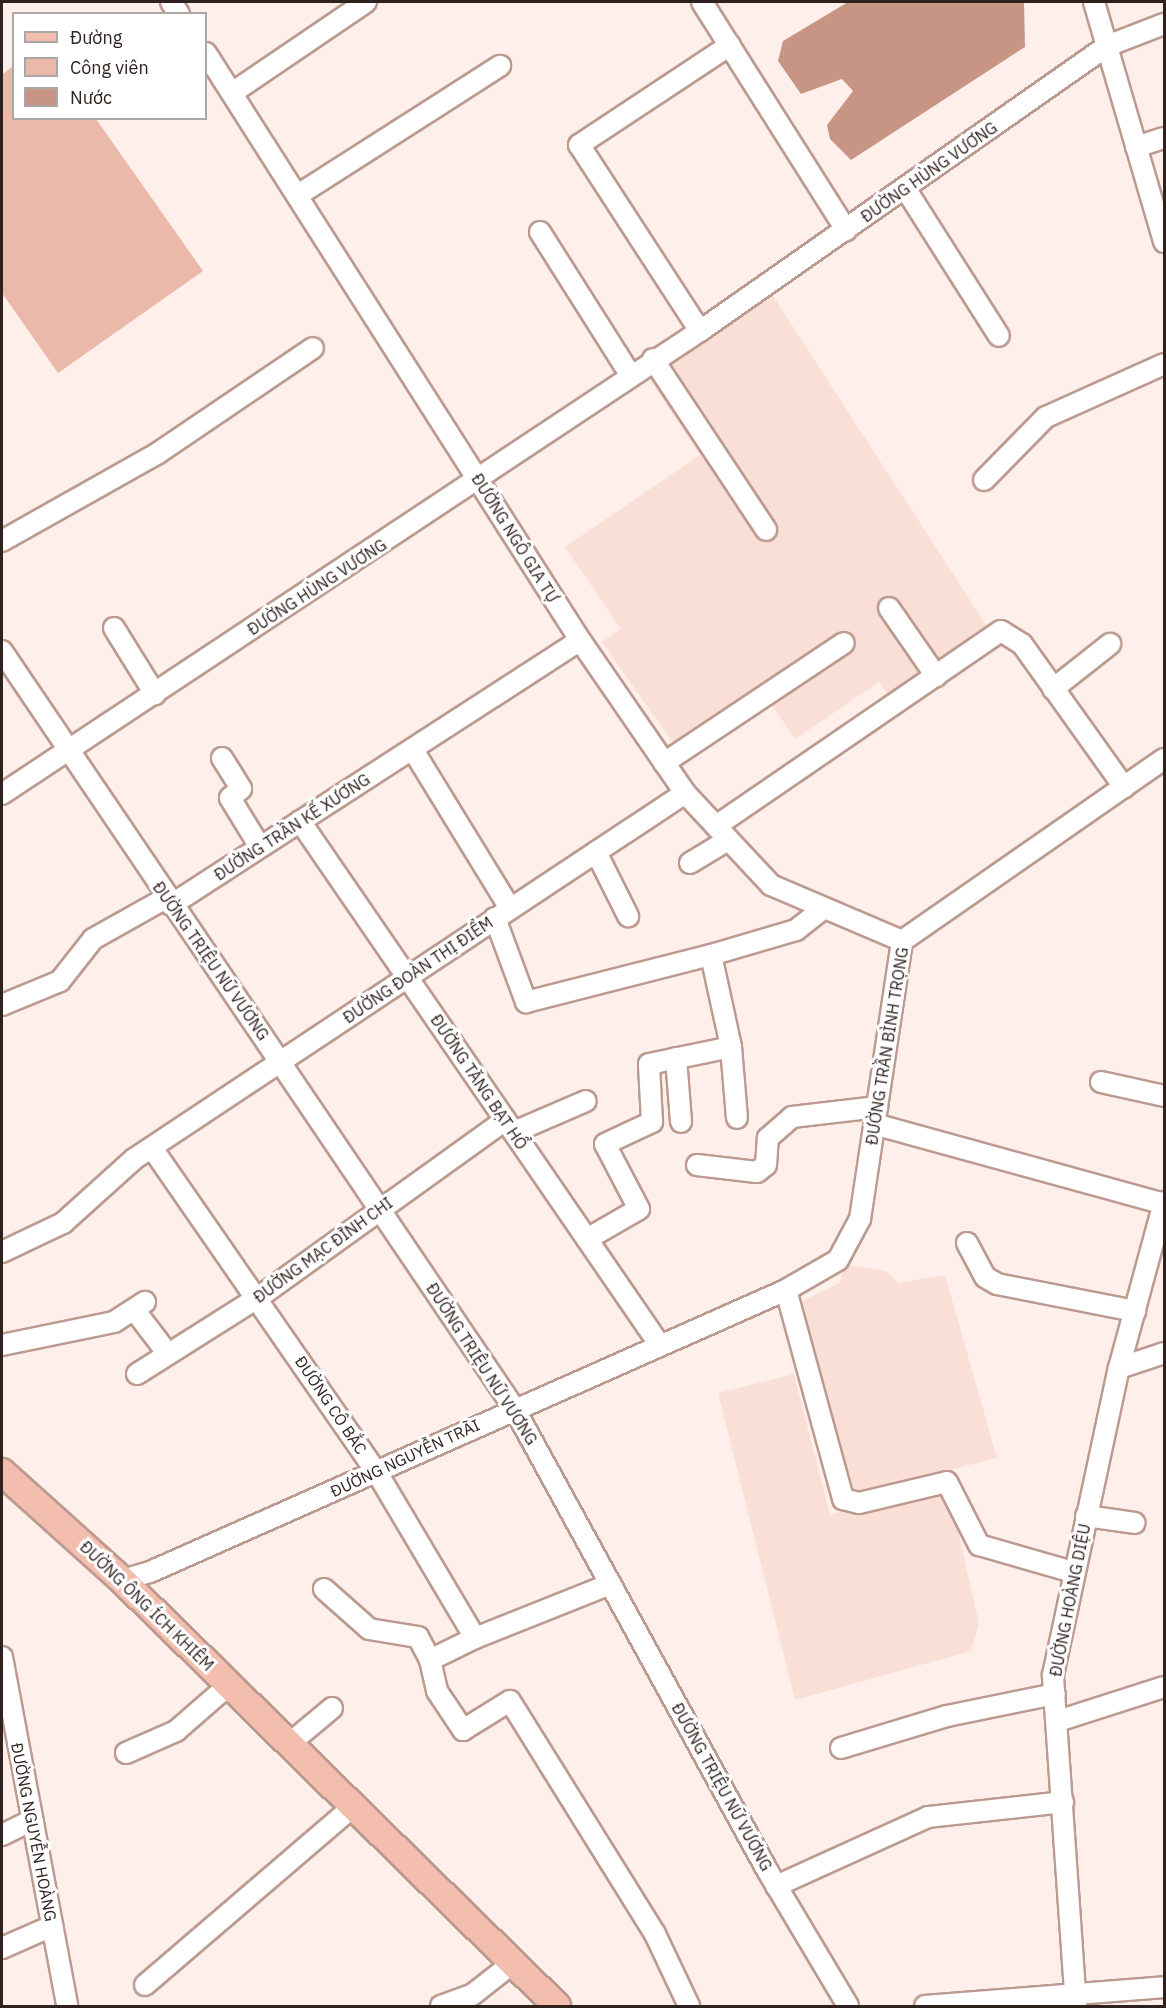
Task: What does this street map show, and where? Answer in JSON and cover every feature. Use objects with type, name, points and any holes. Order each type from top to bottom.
[{"type":"main road","name":"ĐƯỜNG ÔNG ÍCH KHIÊM","points":[[2,1472],[122,1580],[557,2007]]},
{"type":"street","points":[[232,93],[366,2]]},
{"type":"street","points":[[702,2],[846,230]]},
{"type":"street","points":[[1094,2],[1164,243]]},
{"type":"street","name":"ĐƯỜNG HÙNG VƯƠNG","points":[[2,794],[479,479],[653,359],[700,331],[1107,46],[1164,24]]},
{"type":"street","points":[[700,331],[579,145],[730,45]]},
{"type":"street","name":"ĐƯỜNG NGÔ GIA TỰ","points":[[207,55],[580,640],[685,794],[771,885],[822,909],[902,941]]},
{"type":"street","points":[[298,195],[500,66]]},
{"type":"street","points":[[1136,147],[1164,138]]},
{"type":"street","points":[[905,188],[999,336]]},
{"type":"street","points":[[540,232],[631,376]]},
{"type":"street","points":[[2,541],[158,453],[313,348]]},
{"type":"street","points":[[653,359],[766,530]]},
{"type":"street","points":[[984,480],[1046,417],[1164,364]]},
{"type":"street","points":[[889,608],[936,676]]},
{"type":"street","points":[[114,628],[154,694]]},
{"type":"street","points":[[690,863],[722,833],[1001,631],[1014,636],[1124,787]]},
{"type":"street","name":"ĐƯỜNG TRẦN KẾ XƯƠNG","points":[[2,1005],[60,981],[93,939],[169,901],[260,847],[580,640]]},
{"type":"street","points":[[664,763],[843,643]]},
{"type":"street","points":[[1053,689],[1110,644]]},
{"type":"street","name":"ĐƯỜNG TRIỆU NỮ VƯƠNG","points":[[2,651],[514,1408],[777,1886],[848,2007]]},
{"type":"street","points":[[413,750],[502,913],[526,1002],[711,955],[796,930],[822,909]]},
{"type":"street","points":[[222,758],[241,789],[230,798],[260,847]]},
{"type":"street","name":"ĐƯỜNG TRẦN BÌNH TRỌNG","points":[[819,1274],[851,1243],[860,1219],[902,941],[1164,759]]},
{"type":"street","name":"ĐƯỜNG ĐOÀN THỊ ĐIỂM","points":[[2,1252],[63,1223],[93,1193],[152,1148],[406,976],[685,794]]},
{"type":"street","name":"ĐƯỜNG TĂNG BẠT HỔ","points":[[300,821],[659,1344]]},
{"type":"street","points":[[596,852],[628,916]]},
{"type":"street","points":[[711,955],[732,1047],[737,1118]]},
{"type":"street","points":[[587,1239],[639,1209],[605,1144],[652,1122],[649,1064],[732,1047]]},
{"type":"street","points":[[676,1058],[681,1122]]},
{"type":"street","points":[[1101,1083],[1164,1096]]},
{"type":"street","name":"ĐƯỜNG MẠC ĐĨNH CHI","points":[[136,1374],[259,1297],[380,1209],[509,1126],[586,1101]]},
{"type":"street","points":[[697,1166],[757,1172],[766,1165],[768,1138],[792,1117],[876,1115],[1164,1203]]},
{"type":"street","name":"ĐƯỜNG CÔ BẮC","points":[[152,1148],[259,1297],[376,1471],[475,1638]]},
{"type":"street","name":"ĐƯỜNG HOÀNG DIỆU","points":[[1076,1999],[1053,1675],[1073,1572],[1119,1368],[1164,1203]]},
{"type":"street","points":[[967,1243],[986,1277],[997,1284],[1135,1311]]},
{"type":"street","name":"ĐƯỜNG NGUYỄN TRÃI","points":[[122,1580],[376,1471],[819,1274]]},
{"type":"street","points":[[786,1290],[843,1499],[859,1503],[947,1482],[979,1545],[1073,1572]]},
{"type":"street","points":[[2,1345],[114,1322],[141,1307],[168,1354]]},
{"type":"street","points":[[1119,1368],[1164,1353]]},
{"type":"street","points":[[1086,1516],[1135,1523]]},
{"type":"street","points":[[430,1660],[475,1638],[611,1584]]},
{"type":"street","points":[[324,1589],[369,1629],[418,1637],[430,1660],[437,1691],[463,1731],[510,1701],[655,1934],[688,2007]]},
{"type":"street","name":"ĐƯỜNG NGUYỄN HOÀNG","points":[[2,1658],[7,1717],[33,1821],[67,2007]]},
{"type":"street","points":[[126,1753],[176,1731],[229,1685]]},
{"type":"street","points":[[1058,1721],[1164,1687]]},
{"type":"street","points":[[840,1748],[947,1716],[1055,1694]]},
{"type":"street","points":[[289,1744],[332,1708]]},
{"type":"street","points":[[777,1886],[928,1817],[1063,1802]]},
{"type":"street","points":[[145,1985],[354,1806]]},
{"type":"street","points":[[2,1835],[33,1821]]},
{"type":"street","points":[[2,1948],[52,1926]]},
{"type":"street","points":[[441,2007],[472,1995],[513,1964]]},
{"type":"street","points":[[925,2007],[1076,1999],[1164,1987]]},
{"type":"shaded area","points":[[773,296],[990,631],[892,701],[879,682],[795,739],[769,701],[684,759],[602,642],[621,629],[565,547],[700,455],[649,378]]},
{"type":"shaded area","points":[[845,1264],[886,1271],[899,1283],[945,1275],[997,1458],[847,1496],[798,1303],[840,1283]]},
{"type":"shaded area","points":[[794,1374],[830,1515],[917,1490],[949,1491],[979,1624],[971,1651],[795,1700],[718,1393]]},
{"type":"green space","points":[[12,67],[12,120],[97,120],[203,271],[58,373],[2,293],[2,75]]},
{"type":"water","points":[[848,2],[1024,2],[1025,47],[851,160],[830,139],[827,125],[853,91],[842,79],[801,94],[778,61],[783,41]]}]
